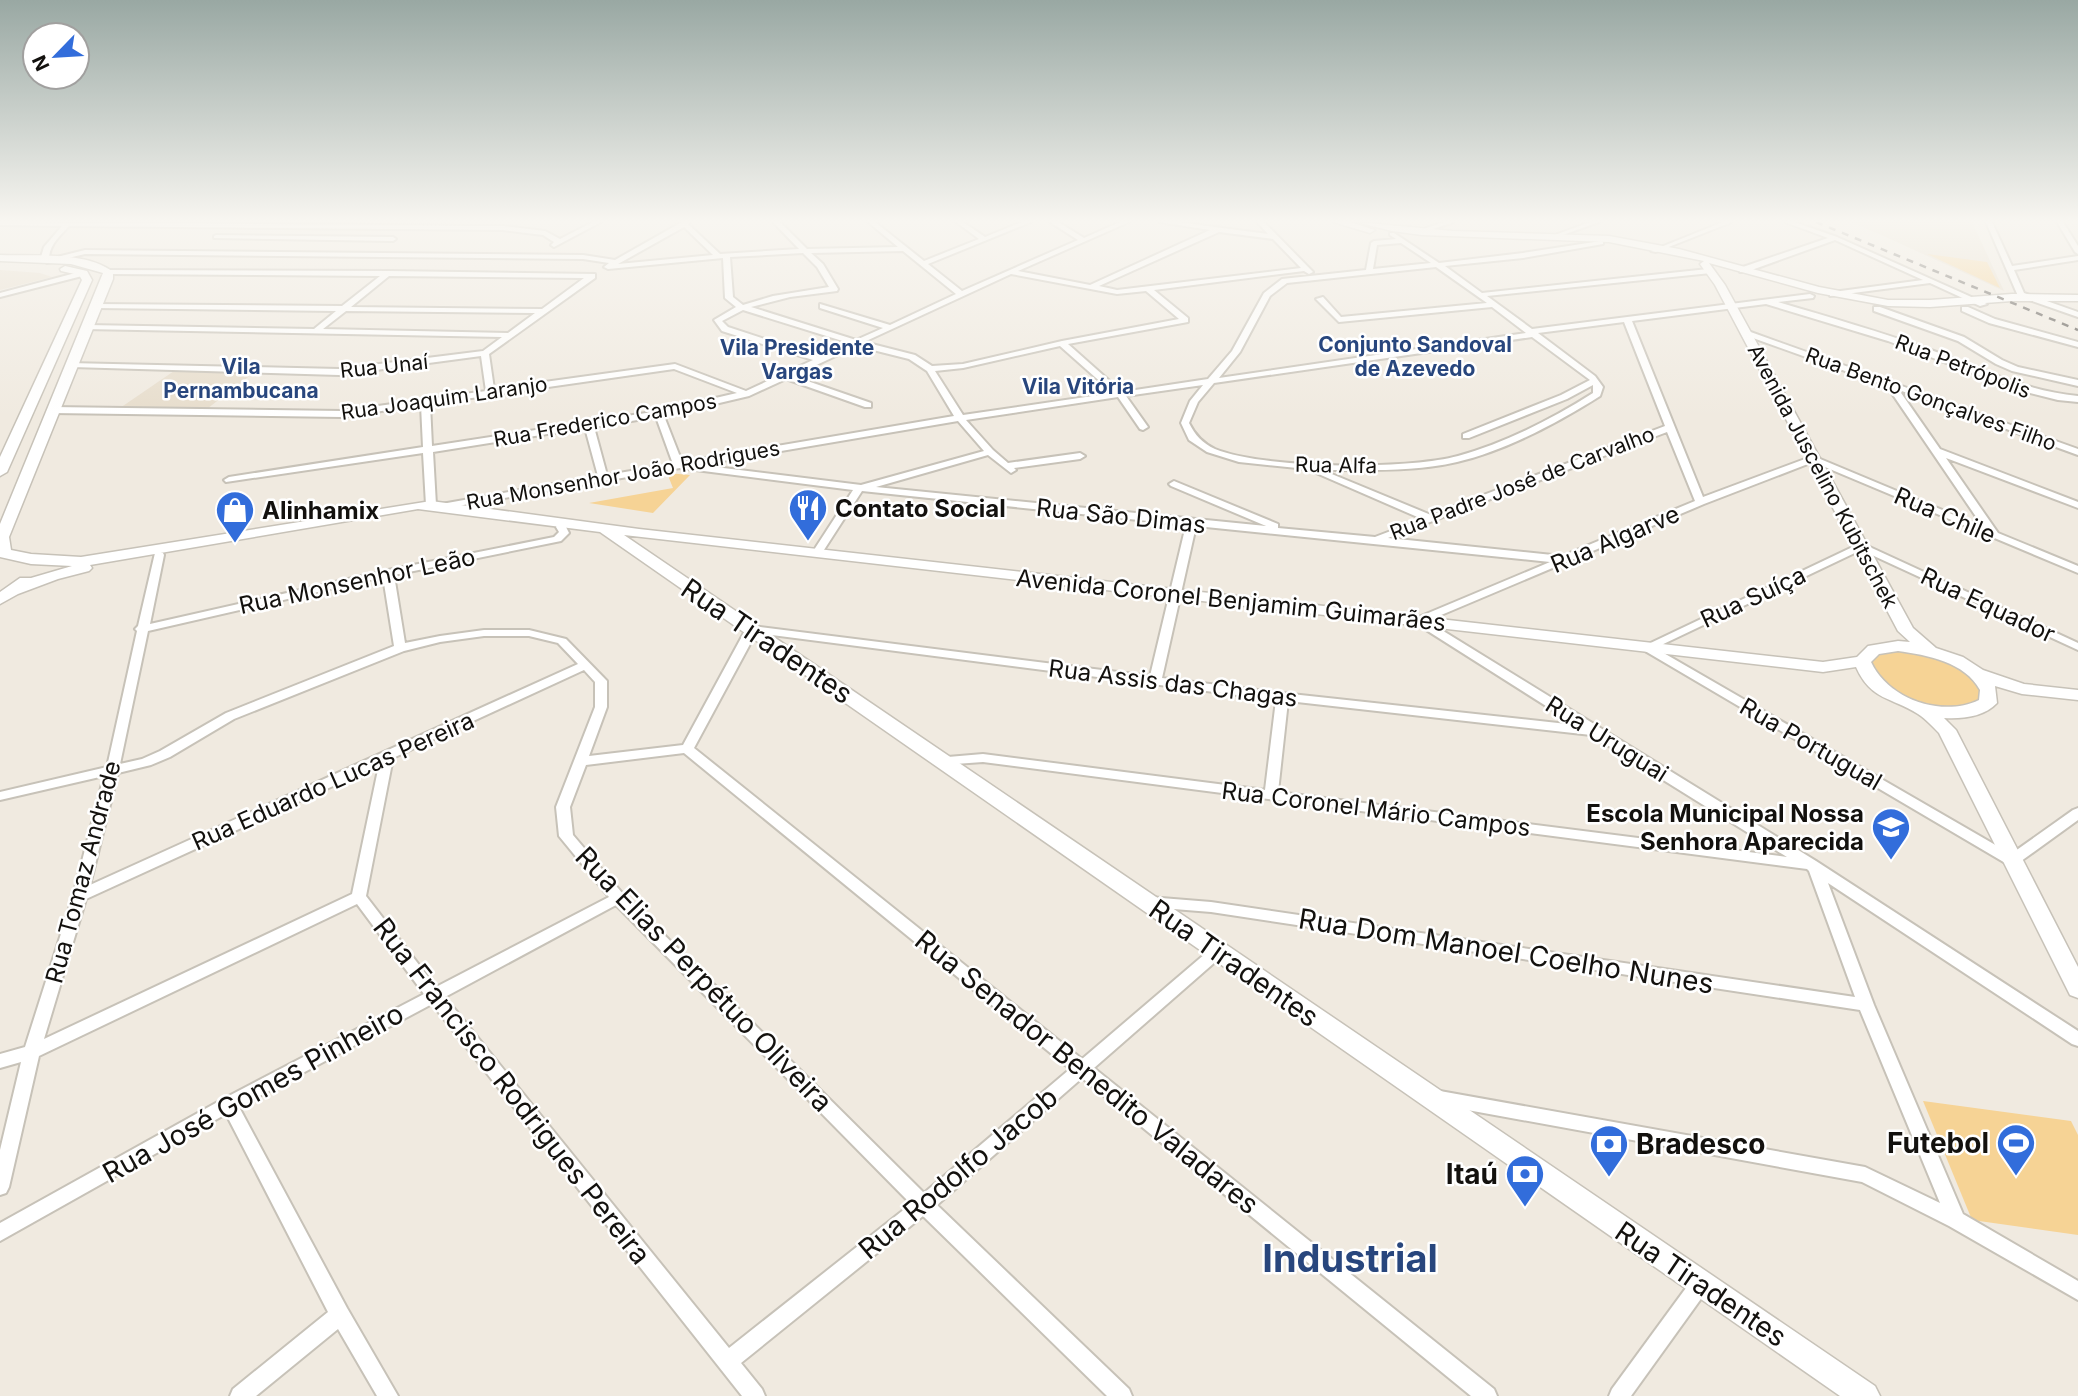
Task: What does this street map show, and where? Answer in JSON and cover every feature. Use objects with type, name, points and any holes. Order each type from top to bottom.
[{"type":"street","points":[[0,295],[33,287]]},
{"type":"street","points":[[0,472],[80,287]]},
{"type":"street","points":[[2,552],[2,537],[104,287]]},
{"type":"street","points":[[316,331],[371,287]]},
{"type":"street","points":[[490,391],[485,353],[577,287]]},
{"type":"street","points":[[727,287],[729,298],[743,309],[912,357],[930,369],[960,418],[990,452],[1009,468],[1080,456]]},
{"type":"street","points":[[821,360],[720,326],[718,320],[743,309],[790,295],[834,289],[833,287]]},
{"type":"street","points":[[952,287],[961,294]]},
{"type":"street","name":"Rua Frederico Campos","points":[[229,480],[659,414],[746,394],[976,287]]},
{"type":"street","points":[[1092,287],[1116,292],[1168,287]]},
{"type":"street","name":"Rua Alfa","points":[[1277,287],[1267,295],[1236,352],[1187,413],[1185,423],[1192,439],[1232,458],[1256,463],[1306,466],[1419,465],[1461,458],[1529,430],[1587,401],[1597,394],[1599,387],[1595,382]]},
{"type":"street","points":[[1466,436],[1595,382],[1468,287]]},
{"type":"street","points":[[1480,295],[1543,287]]},
{"type":"street","name":"Avenida Juscelino Kubitschek","points":[[1721,287],[1861,547],[1902,638]]},
{"type":"street","points":[[1784,287],[1811,296],[1877,309],[1925,312],[1965,309],[1982,301]]},
{"type":"street","points":[[1804,287],[1913,305],[2025,299],[2078,300]]},
{"type":"street","points":[[1833,294],[1885,287]]},
{"type":"street","points":[[1947,287],[1982,301]]},
{"type":"street","points":[[2018,287],[2025,299],[2078,315]]},
{"type":"street","points":[[930,369],[963,366],[1062,343],[1185,320],[1149,289]]},
{"type":"street","name":"Rua Monsenhor João Rodrigues","points":[[483,505],[603,478],[960,418],[1628,319],[1811,296]]},
{"type":"street","points":[[1320,299],[1339,320],[1493,305]]},
{"type":"street","name":"Rua Petrópolis","points":[[1768,302],[1899,341],[2021,390],[2039,395],[2078,399]]},
{"type":"street","points":[[96,306],[544,311]]},
{"type":"street","points":[[822,306],[889,327]]},
{"type":"street","points":[[1877,309],[1961,338],[2015,369],[2078,383]]},
{"type":"street","points":[[1965,309],[1992,321],[2078,345]]},
{"type":"street","points":[[1628,319],[1700,502]]},
{"type":"street","points":[[87,327],[512,335]]},
{"type":"street","name":"Rua Bento Gonçalves Filho","points":[[1745,332],[2078,452]]},
{"type":"street","points":[[1062,343],[1121,395],[1143,427]]},
{"type":"street","name":"Rua Unaí","points":[[72,365],[338,372],[485,353]]},
{"type":"street","name":"Rua Joaquim Laranjo","points":[[52,410],[323,415],[675,366],[746,394]]},
{"type":"street","points":[[786,376],[868,405]]},
{"type":"street","points":[[1889,384],[1995,536]]},
{"type":"street","points":[[0,600],[18,589],[78,569],[434,508],[426,449],[425,401]]},
{"type":"street","points":[[659,414],[678,466]]},
{"type":"street","points":[[589,425],[603,478]]},
{"type":"street","name":"Rua Padre José de Carvalho","points":[[1376,539],[1669,428]]},
{"type":"street","points":[[1936,451],[2078,505]]},
{"type":"street","points":[[817,553],[858,489],[990,452]]},
{"type":"street","name":"Rua Algarve","points":[[1418,621],[1700,502],[1813,459]]},
{"type":"street","name":"Rua Chile","points":[[1813,459],[2078,570]]},
{"type":"street","name":"Rua São Dimas","points":[[678,466],[858,489],[1565,560]]},
{"type":"street","points":[[1306,466],[1429,518]]},
{"type":"street","points":[[1174,484],[1284,530]]},
{"type":"street","name":"Avenida Coronel Benjamim Guimarães","points":[[434,508],[483,505],[607,531]]},
{"type":"street","name":"Rua Monsenhor João Rodrigues","points":[[2,552],[31,559],[81,562],[406,507],[434,508]]},
{"type":"street","name":"Avenida Coronel Benjamim Guimarães","points":[[434,508],[561,527],[639,533],[1823,667],[1877,686],[1906,703],[1950,721]]},
{"type":"street","points":[[1155,682],[1191,524]]},
{"type":"street","name":"Rua Monsenhor Leão","points":[[141,629],[388,573],[557,539],[564,533],[561,527]]},
{"type":"street","name":"Rua Tiradentes","points":[[607,531],[1865,1396]]},
{"type":"street","name":"Rua Equador","points":[[1861,547],[2078,647]]},
{"type":"street","name":"Rua Suíça","points":[[1646,648],[1861,547]]},
{"type":"street","name":"Rua Tomaz Andrade","points":[[0,1187],[32,1052],[80,896],[113,772],[141,629],[159,555]]},
{"type":"street","points":[[18,589],[30,577],[31,559]]},
{"type":"street","points":[[388,573],[400,648]]},
{"type":"street","name":"Rua Uruguai","points":[[1418,621],[1813,867],[2078,1039]]},
{"type":"street","points":[[581,761],[687,749],[752,629]]},
{"type":"street","name":"Rua Assis das Chagas","points":[[752,629],[1155,682],[1595,731]]},
{"type":"street","name":"Rua Elias Perpétuo Oliveira","points":[[0,796],[113,772],[166,754],[230,716],[400,648],[484,633],[529,633],[562,641],[601,681],[601,707],[563,807],[566,836],[618,898],[924,1205],[1122,1396]]},
{"type":"street","points":[[1902,638],[1947,656],[1977,674],[2022,689],[2078,695]]},
{"type":"street","name":"Avenida Coronel Benjamim Guimarães","points":[[1823,667],[1863,661],[1874,650],[1902,638]]},
{"type":"street","name":"Rua Portugual","points":[[1646,648],[2012,861]]},
{"type":"street","points":[[1863,661],[1865,673],[1877,686]]},
{"type":"street","name":"Rua Eduardo Lucas Pereira","points":[[80,896],[586,665]]},
{"type":"street","points":[[1977,674],[1987,685],[1990,695],[1988,703],[1950,721],[2012,861],[2078,989]]},
{"type":"street","points":[[1990,695],[2022,689]]},
{"type":"street","points":[[1271,795],[1282,697]]},
{"type":"street","name":"Rua Senador Benedito Valadares","points":[[687,749],[1487,1396]]},
{"type":"street","name":"Rua Francisco Rodrigues Pereira","points":[[387,758],[359,897],[433,994],[755,1396]]},
{"type":"street","name":"Rua Coronel Mário Campos","points":[[941,761],[983,758],[1813,867]]},
{"type":"street","points":[[2012,861],[2078,813]]},
{"type":"street","points":[[1813,867],[1866,1005],[1956,1220]]},
{"type":"street","points":[[0,1061],[32,1052],[359,897]]},
{"type":"street","name":"Rua José Gomes Pinheiro","points":[[0,1233],[229,1104],[618,898]]},
{"type":"street","name":"Rua Dom Manoel Coelho Nunes","points":[[1145,901],[1211,907],[1866,1005]]},
{"type":"street","name":"Rua Rodolfo Jacob","points":[[727,1362],[924,1205],[1217,951]]},
{"type":"street","points":[[1427,1096],[1865,1175],[1956,1220],[2078,1292]]},
{"type":"street","points":[[229,1104],[340,1315],[388,1396]]},
{"type":"street","points":[[1619,1396],[1701,1283]]},
{"type":"street","points":[[240,1396],[340,1315]]},
{"type":"shaded area","points":[[174,371],[252,374],[203,412],[120,408]]},
{"type":"shaded area","points":[[667,473],[690,475],[653,513],[589,503],[673,488]]},
{"type":"shaded area","points":[[1893,650],[1944,659],[1964,670],[1985,690],[1976,707],[1928,707],[1893,694],[1869,666],[1878,654]]},
{"type":"shaded area","name":"Futebol","points":[[1923,1101],[2071,1121],[2078,1135],[2078,1235],[1972,1220]]},
{"type":"railway","points":[[1974,287],[2078,330]]},
{"type":"place","name":"Contato Social","points":[[808,542]]},
{"type":"place","name":"Alinhamix","points":[[235,544]]},
{"type":"place","name":"Escola Municipal Nossa Senhora Aparecida","points":[[1891,861]]},
{"type":"place","name":"Futebol","points":[[2016,1177]]},
{"type":"place","name":"Bradesco","points":[[1609,1178]]},
{"type":"place","name":"Itaú","points":[[1525,1208]]},
{"type":"district","name":"Conjunto Sandoval de Azevedo","points":[[1415,356]]},
{"type":"district","name":"Vila Presidente Vargas","points":[[797,359]]},
{"type":"district","name":"Vila Pernambucana","points":[[241,378]]},
{"type":"district","name":"Vila Vitória","points":[[1078,386]]},
{"type":"district","name":"Industrial","points":[[1350,1258]]}]
